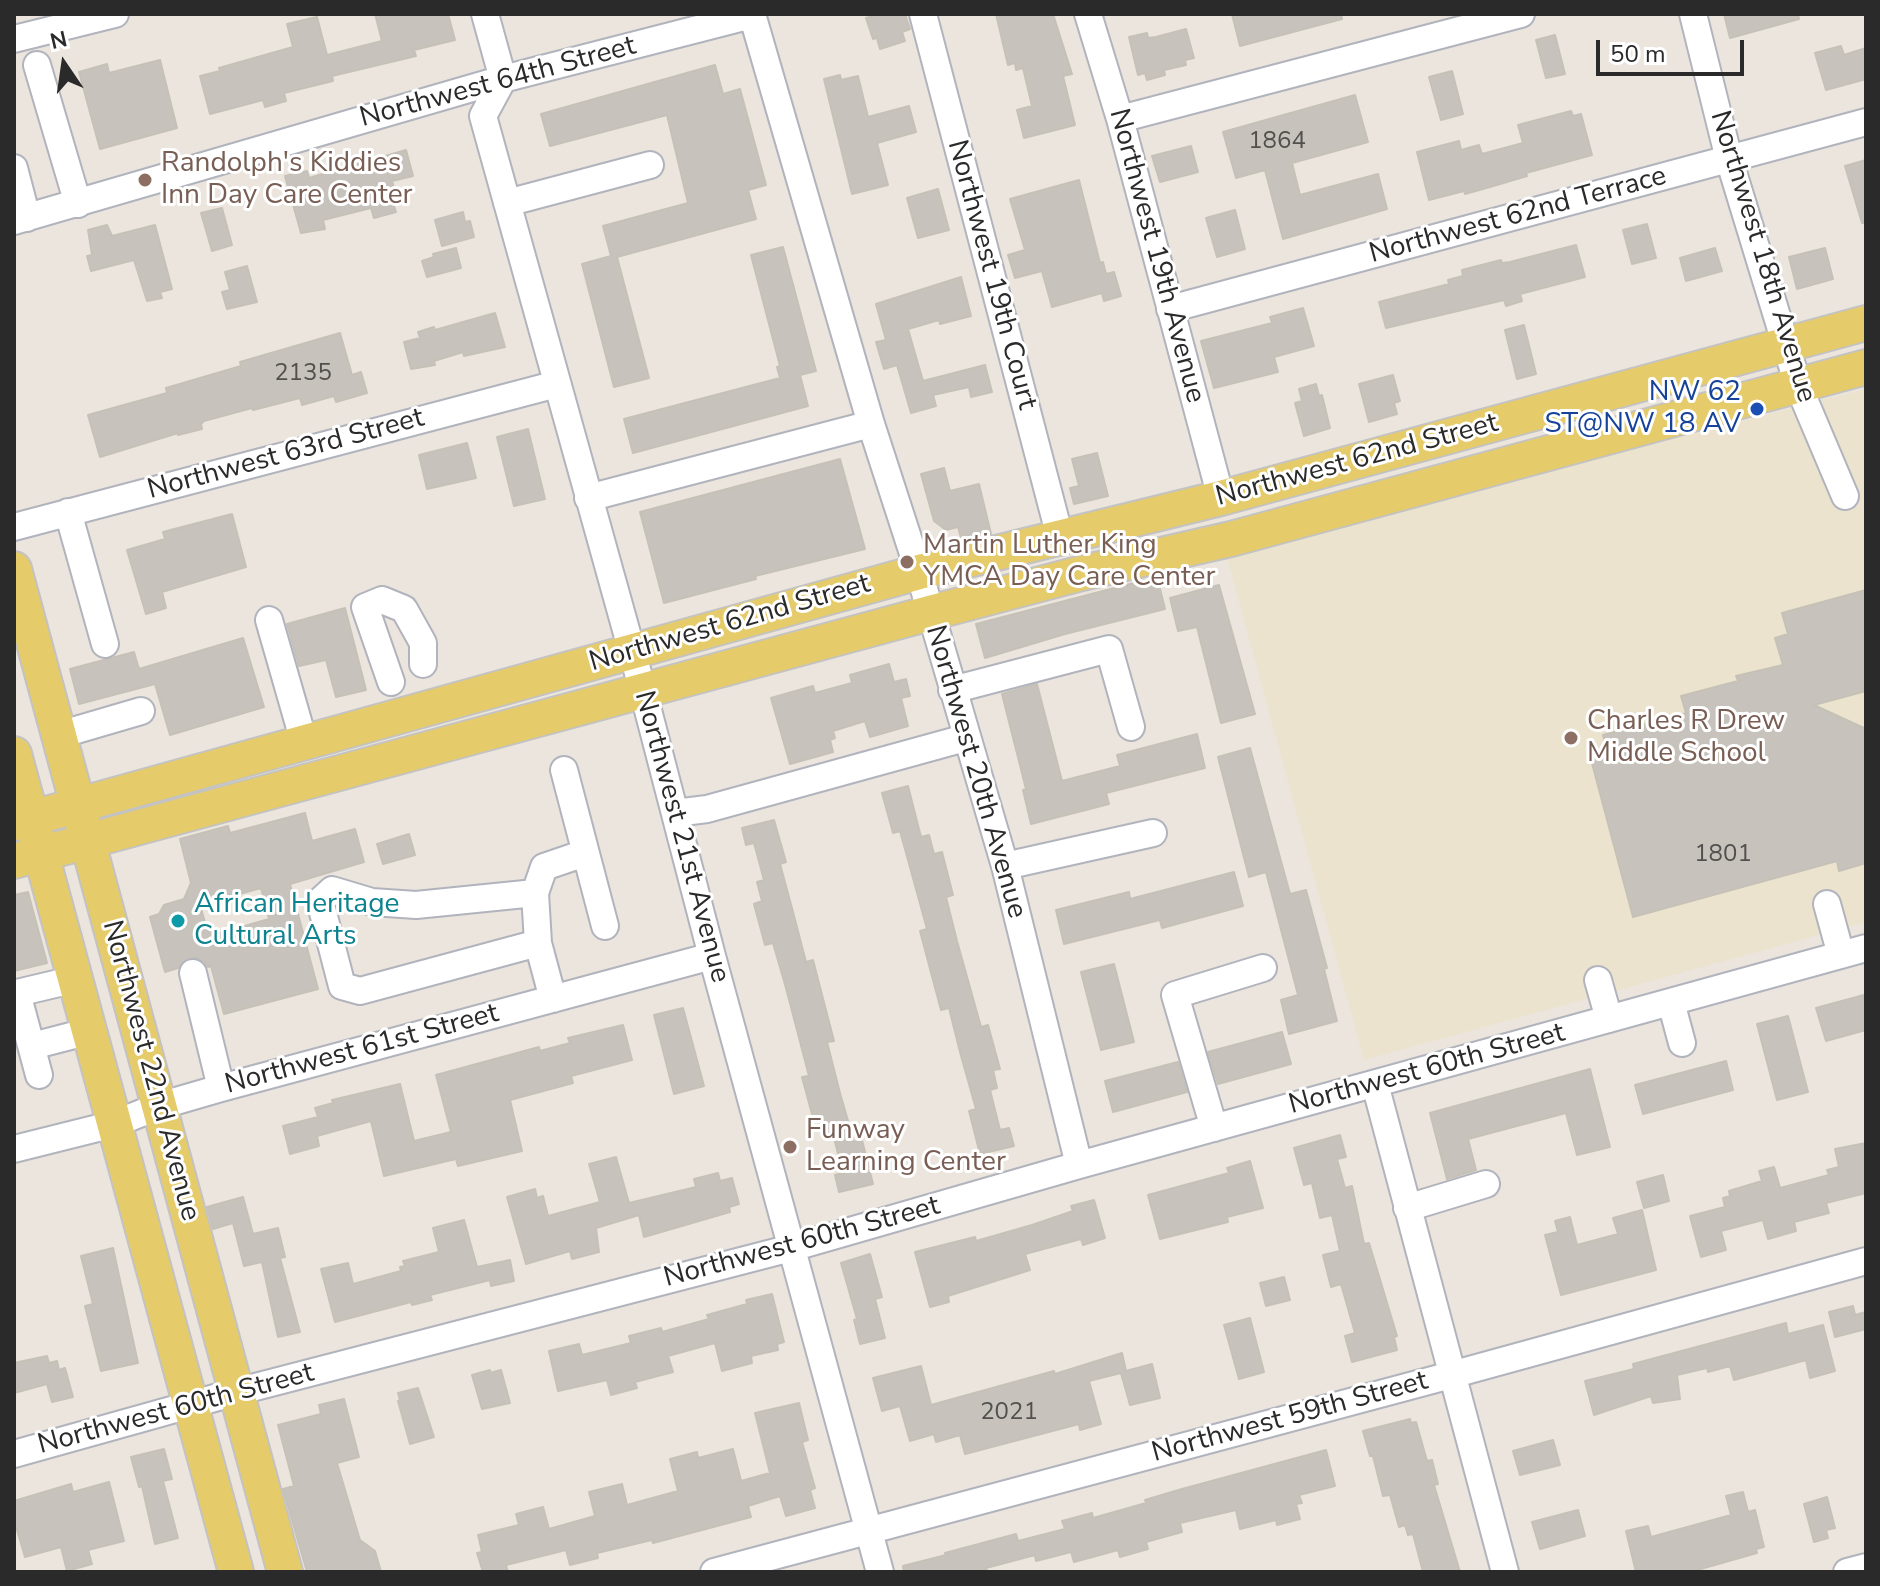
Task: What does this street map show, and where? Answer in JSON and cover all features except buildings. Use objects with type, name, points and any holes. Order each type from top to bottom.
[{"type":"main road","name":"Northwest 62nd Street","points":[[22,820],[304,742],[394,698],[439,704],[919,572],[1221,498],[1866,323]]},
{"type":"main road","name":"Northwest 62nd Street","points":[[28,858],[930,613],[1082,573],[1247,535],[1866,367]]},
{"type":"main road","name":"Northwest 22nd Avenue","points":[[14,569],[285,1572]]},
{"type":"main road","name":"Northwest 22nd Avenue","points":[[14,754],[28,858],[76,979],[236,1572]]},
{"type":"street","points":[[14,39],[115,14]]},
{"type":"street","points":[[485,14],[503,79]]},
{"type":"street","name":"Northwest 64th Street","points":[[20,220],[503,79],[752,14]]},
{"type":"street","name":"Northwest 20th Avenue","points":[[752,14],[871,424],[919,572],[965,738],[1005,866],[1079,1165]]},
{"type":"street","name":"Northwest 19th Court","points":[[923,14],[1060,537]]},
{"type":"street","name":"Northwest 19th Avenue","points":[[1088,14],[1120,119],[1221,498]]},
{"type":"street","points":[[1120,119],[1521,14]]},
{"type":"street","name":"Northwest 18th Avenue","points":[[1693,14],[1729,159],[1798,385],[1850,501]]},
{"type":"street","points":[[37,65],[78,204]]},
{"type":"street","name":"Northwest 21st Avenue","points":[[503,79],[483,116],[643,691],[880,1572]]},
{"type":"street","name":"Northwest 62nd Terrace","points":[[1170,309],[1866,122]]},
{"type":"street","points":[[507,203],[650,165]]},
{"type":"street","points":[[14,168],[20,220]]},
{"type":"street","name":"Northwest 63rd Street","points":[[14,527],[557,384]]},
{"type":"street","points":[[588,498],[871,424]]},
{"type":"street","points":[[68,512],[105,644]]},
{"type":"street","points":[[394,698],[365,607],[382,600],[404,609],[423,643],[423,664],[439,704]]},
{"type":"street","points":[[269,620],[304,742]]},
{"type":"street","points":[[952,690],[1109,649],[1131,727]]},
{"type":"street","points":[[394,698],[423,664]]},
{"type":"street","points":[[59,735],[141,711]]},
{"type":"street","points":[[675,813],[707,809],[965,738]]},
{"type":"street","points":[[564,770],[605,926]]},
{"type":"street","points":[[1005,866],[1153,833]]},
{"type":"street","points":[[553,999],[538,943],[535,893],[544,867],[585,853]]},
{"type":"street","points":[[535,893],[416,905],[372,902],[332,890],[320,901],[342,986],[360,991],[538,943]]},
{"type":"street","points":[[1827,904],[1854,952]]},
{"type":"street","name":"Northwest 60th Street","points":[[14,1454],[236,1392],[356,1375],[1079,1165],[1854,952]]},
{"type":"street","name":"Northwest 61st Street","points":[[14,1149],[114,1124],[159,1106],[221,1088],[712,956]]},
{"type":"street","points":[[1214,1128],[1175,995],[1263,968]]},
{"type":"street","points":[[193,973],[221,1088]]},
{"type":"street","points":[[39,1075],[17,993],[76,979]]},
{"type":"street","points":[[1598,980],[1609,1019]]},
{"type":"street","points":[[1671,1002],[1682,1043]]},
{"type":"street","points":[[32,1046],[90,1031]]},
{"type":"street","points":[[1375,1084],[1505,1572]]},
{"type":"street","points":[[1407,1208],[1486,1184]]},
{"type":"street","name":"Northwest 59th Street","points":[[714,1572],[1866,1261]]},
{"type":"street","points":[[1847,1572],[1866,1567]]},
{"type":"shaded area","name":"Charles R Drew Middle School","points":[[1866,389],[1866,922],[1364,1060],[1226,554]]},
{"type":"place","name":"Randolph's Kiddies Inn Day Care Center","points":[[145,180]]},
{"type":"place","name":"NW 62 ST@NW 18 AV","points":[[1757,409]]},
{"type":"place","name":"Martin Luther King YMCA Day Care Center","points":[[907,562]]},
{"type":"place","name":"Charles R Drew Middle School","points":[[1571,738]]},
{"type":"place","name":"African Heritage Cultural Arts","points":[[178,921]]},
{"type":"place","name":"Funway Learning Center","points":[[790,1147]]}]
